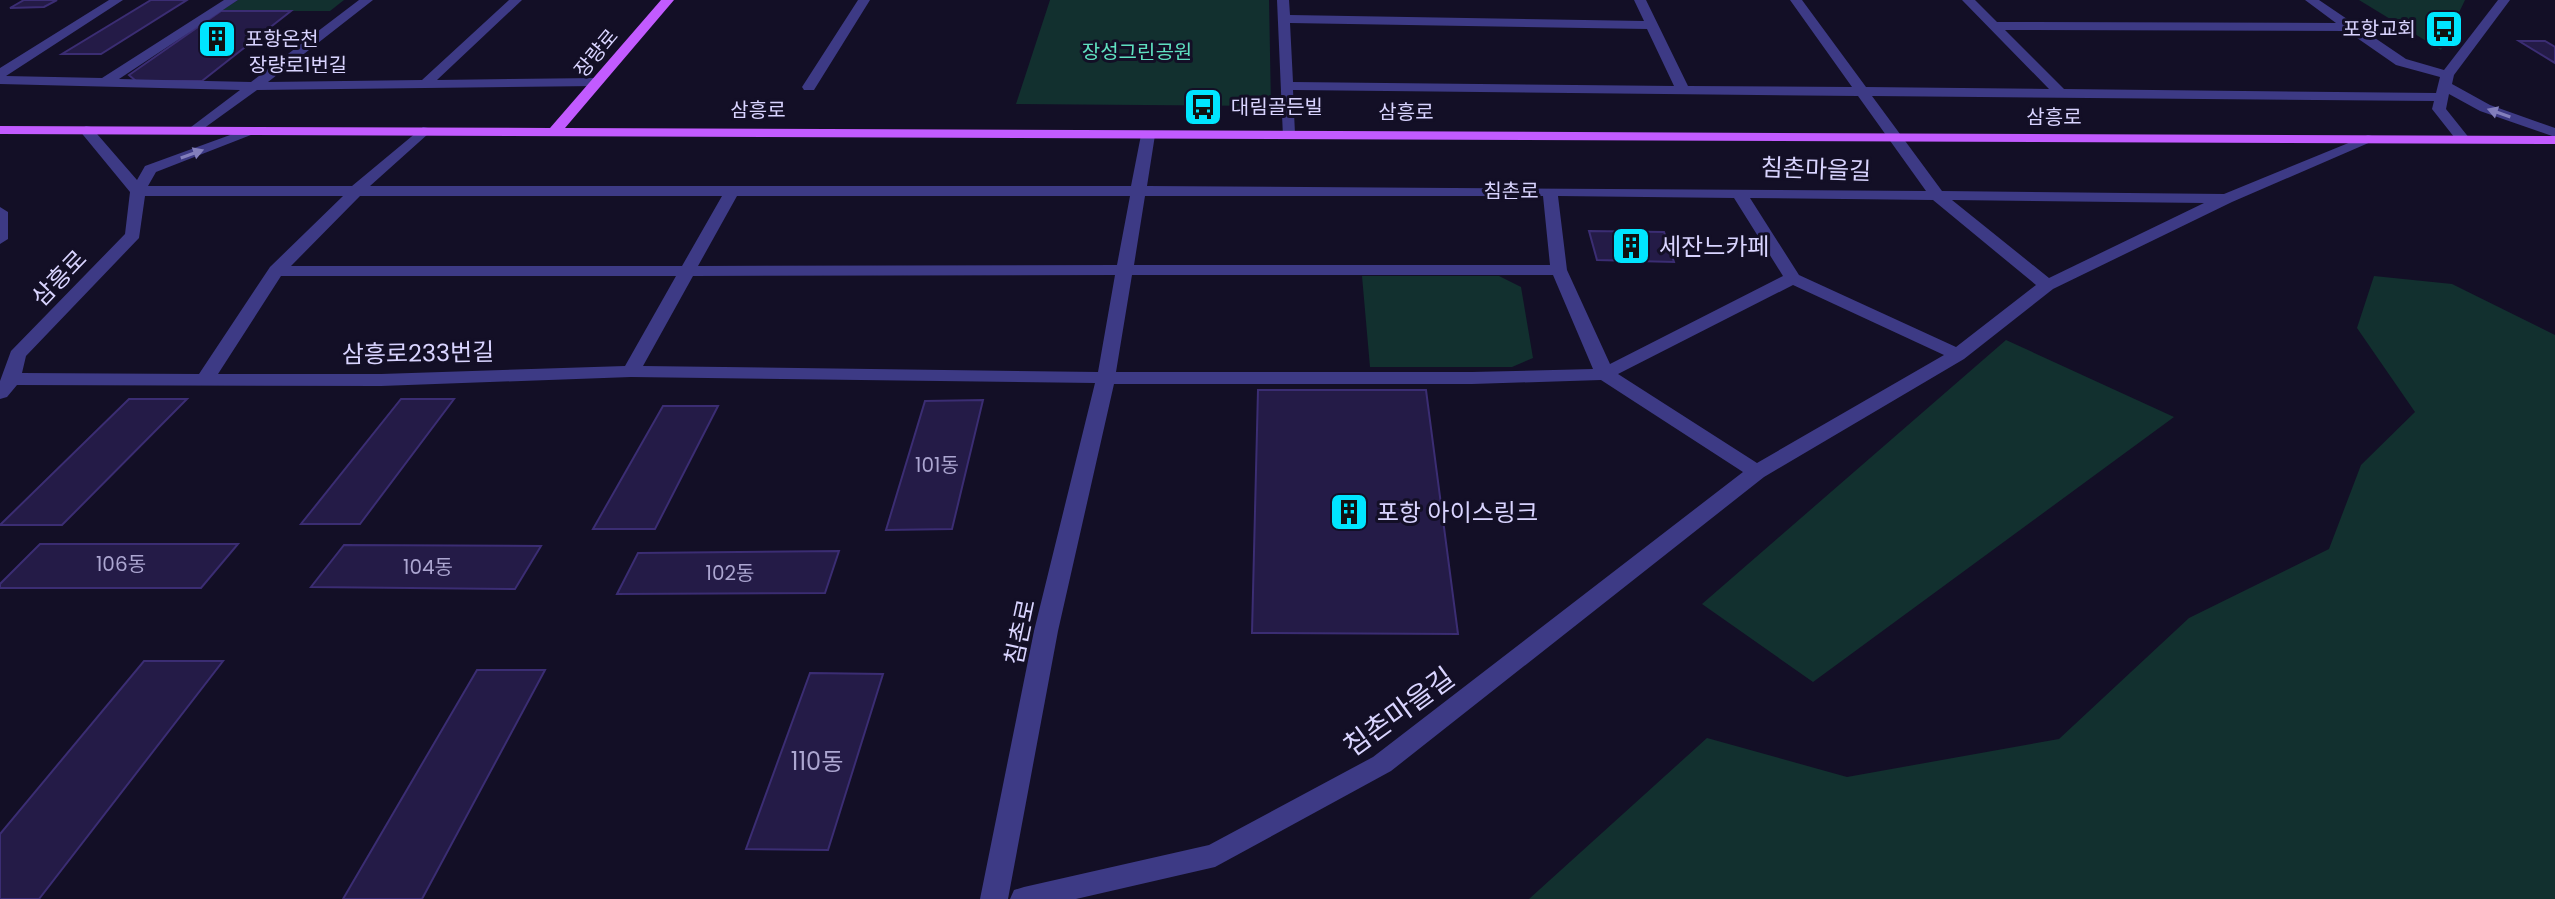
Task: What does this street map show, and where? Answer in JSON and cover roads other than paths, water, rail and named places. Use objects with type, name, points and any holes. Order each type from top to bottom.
[{"type":"main road","name":"장량로","points":[[554,132],[668,0]]},
{"type":"main road","name":"삼흥로","points":[[0,130],[1830,135],[1900,140],[2555,140]]},
{"type":"street","points":[[0,74],[117,0]]},
{"type":"street","points":[[102,84],[232,0]]},
{"type":"street","points":[[196,130],[258,86],[367,0]]},
{"type":"street","points":[[424,85],[516,0]]},
{"type":"street","points":[[809,87],[864,0]]},
{"type":"street","points":[[1283,0],[1288,134]]},
{"type":"street","points":[[1640,0],[1683,90]]},
{"type":"street","points":[[1796,0],[1939,198],[2047,285]]},
{"type":"street","points":[[1968,0],[2060,93]]},
{"type":"street","points":[[2311,0],[2401,62],[2485,108],[2555,133]]},
{"type":"street","points":[[2463,139],[2439,109],[2445,86],[2504,0]]},
{"type":"street","points":[[1284,19],[1652,25]]},
{"type":"street","points":[[1994,26],[2350,27]]},
{"type":"street","name":"장량로1번길","points":[[0,80],[258,86],[597,82]]},
{"type":"street","points":[[1286,86],[1863,93],[2445,86]]},
{"type":"street","points":[[86,130],[138,191],[733,189],[631,371]]},
{"type":"street","name":"삼흥로","points":[[6,386],[9,355],[133,235],[138,191],[150,169],[257,130]]},
{"type":"street","points":[[206,378],[276,271],[357,190],[423,131]]},
{"type":"street","name":"침촌로","points":[[994,899],[1046,631],[1106,378],[1128,270],[1137,190],[1148,135]]},
{"type":"street","name":"침촌마을길","points":[[1024,899],[1215,855],[1382,764],[1757,472],[1958,355],[2047,285],[2226,199],[2373,138]]},
{"type":"street","name":"침촌로","points":[[733,189],[1739,193]]},
{"type":"street","points":[[1550,191],[1559,270],[1605,374],[1757,472]]},
{"type":"street","name":"침촌마을길","points":[[1739,193],[1939,198],[2226,199]]},
{"type":"street","name":"침촌마을길","points":[[1739,193],[1793,278]]},
{"type":"street","points":[[0,212],[0,239]]},
{"type":"street","points":[[276,271],[1559,270]]},
{"type":"street","points":[[1106,378],[1472,378],[1605,374],[1793,278],[1958,355]]},
{"type":"street","name":"삼흥로233번길","points":[[6,386],[206,378],[381,380],[631,371],[1106,378]]},
{"type":"place","name":"포항교회","points":[[2444,29]]},
{"type":"place","name":"포항온천","points":[[217,39]]},
{"type":"place","name":"대림골든빌","points":[[1203,107]]},
{"type":"place","name":"세잔느카페","points":[[1631,246]]},
{"type":"place","name":"포항 아이스링크","points":[[1349,512]]},
{"type":"park label","name":"장성그린공원","points":[[1137,52]]}]
